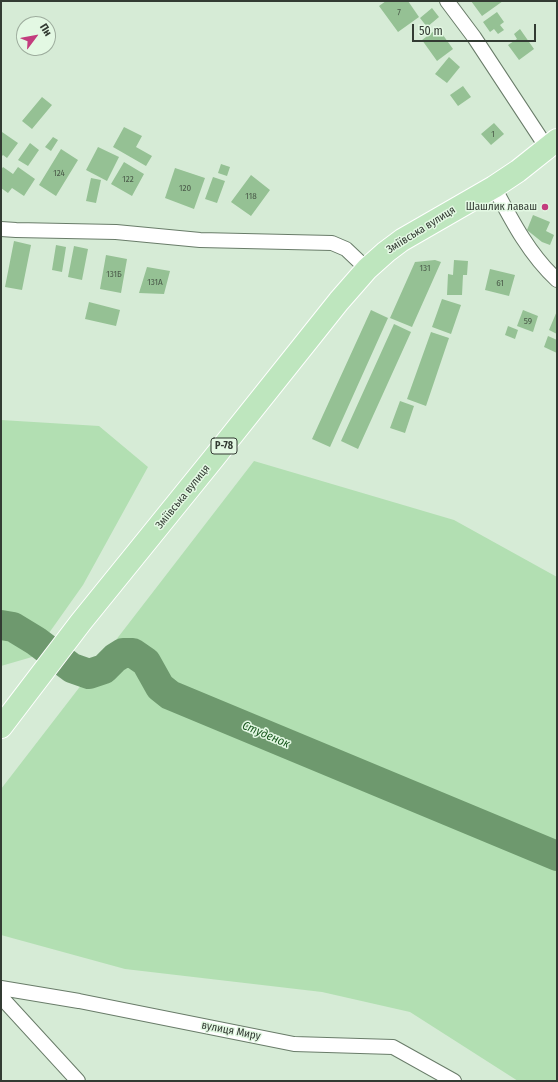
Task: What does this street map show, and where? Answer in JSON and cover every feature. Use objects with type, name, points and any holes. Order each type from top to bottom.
[{"type":"main road","name":"Зміївська вулиця","points":[[1,726],[81,622],[208,466],[339,300],[367,269],[402,240],[494,187],[552,144]]},
{"type":"street","points":[[447,1],[552,144]]},
{"type":"street","points":[[494,187],[527,246],[536,259],[557,280]]},
{"type":"street","points":[[1,228],[16,230],[116,232],[200,240],[332,243],[346,249],[367,269]]},
{"type":"street","name":"вулиця Миру","points":[[1,988],[78,1001],[294,1044],[393,1047],[454,1081]]},
{"type":"street","points":[[1,997],[78,1081]]},
{"type":"green space","points":[[1,420],[99,426],[148,467],[83,585],[32,657],[1,666]]},
{"type":"green space","points":[[254,461],[454,520],[557,577],[557,1081],[518,1081],[410,1012],[322,992],[125,969],[1,935],[1,789]]},
{"type":"building","points":[[386,1],[408,1],[419,17],[398,32],[379,6]]},
{"type":"building","points":[[471,1],[503,1],[482,16]]},
{"type":"building","points":[[432,8],[439,17],[427,27],[420,18]]},
{"type":"building","points":[[497,12],[504,22],[500,25],[504,30],[498,34],[494,29],[490,32],[483,22]]},
{"type":"building","points":[[438,28],[453,49],[437,61],[422,40]]},
{"type":"building","points":[[520,29],[534,49],[519,60],[508,45],[517,39],[514,34]]},
{"type":"building","points":[[449,57],[460,67],[447,83],[435,74]]},
{"type":"building","points":[[463,86],[471,97],[458,106],[450,95]]},
{"type":"building","points":[[42,97],[52,105],[32,129],[22,121]]},
{"type":"building","points":[[494,123],[504,134],[491,145],[481,134]]},
{"type":"building","points":[[124,127],[142,136],[136,147],[152,156],[146,166],[113,147]]},
{"type":"building","points":[[2,132],[18,143],[7,158],[3,155],[1,157]]},
{"type":"building","points":[[53,137],[58,140],[51,151],[45,147]]},
{"type":"building","points":[[30,143],[39,150],[28,166],[18,160]]},
{"type":"building","points":[[98,147],[119,157],[107,181],[86,170]]},
{"type":"building","points":[[61,149],[78,160],[56,196],[39,185]]},
{"type":"building","points":[[124,162],[144,174],[132,196],[111,184]]},
{"type":"building","points":[[221,164],[230,167],[227,176],[218,173]]},
{"type":"building","points":[[3,167],[13,174],[18,167],[35,179],[24,196],[12,188],[8,193],[1,188],[1,170]]},
{"type":"building","points":[[175,168],[205,178],[194,209],[165,198]]},
{"type":"building","points":[[251,175],[270,190],[251,216],[231,202]]},
{"type":"building","points":[[213,177],[225,181],[217,203],[205,199]]},
{"type":"building","points":[[91,178],[101,180],[96,203],[86,201]]},
{"type":"building","points":[[533,215],[550,222],[546,231],[554,235],[550,245],[542,242],[527,230]]},
{"type":"building","points":[[14,241],[31,245],[22,290],[5,287]]},
{"type":"building","points":[[56,245],[66,247],[62,272],[52,270]]},
{"type":"building","points":[[74,246],[88,249],[82,280],[68,277]]},
{"type":"building","points":[[106,255],[127,259],[121,293],[100,289]]},
{"type":"building","points":[[435,260],[441,262],[412,327],[390,318],[415,262]]},
{"type":"building","points":[[454,260],[468,261],[467,275],[463,275],[462,295],[447,295],[448,274],[453,275]]},
{"type":"building","points":[[147,267],[170,271],[164,294],[139,293]]},
{"type":"building","points":[[490,269],[515,275],[509,296],[485,290]]},
{"type":"building","points":[[442,299],[461,305],[451,334],[432,327]]},
{"type":"building","points":[[89,302],[120,310],[116,326],[85,319]]},
{"type":"building","points":[[371,310],[388,318],[330,447],[312,439]]},
{"type":"building","points":[[523,310],[538,316],[533,332],[517,326]]},
{"type":"building","points":[[557,311],[557,334],[549,330]]},
{"type":"building","points":[[394,324],[411,332],[358,449],[341,441]]},
{"type":"building","points":[[508,326],[518,330],[515,339],[505,335]]},
{"type":"building","points":[[431,332],[449,338],[426,406],[407,399]]},
{"type":"building","points":[[548,336],[557,340],[557,353],[544,347]]},
{"type":"building","points":[[400,401],[414,406],[405,433],[390,428]]},
{"type":"waterway","name":"Студенок","points":[[1,625],[13,627],[36,641],[72,668],[89,674],[104,669],[115,658],[123,653],[133,653],[146,662],[160,687],[170,695],[557,856]]},
{"type":"place","name":"Шашлик лаваш","points":[[545,207]]}]
